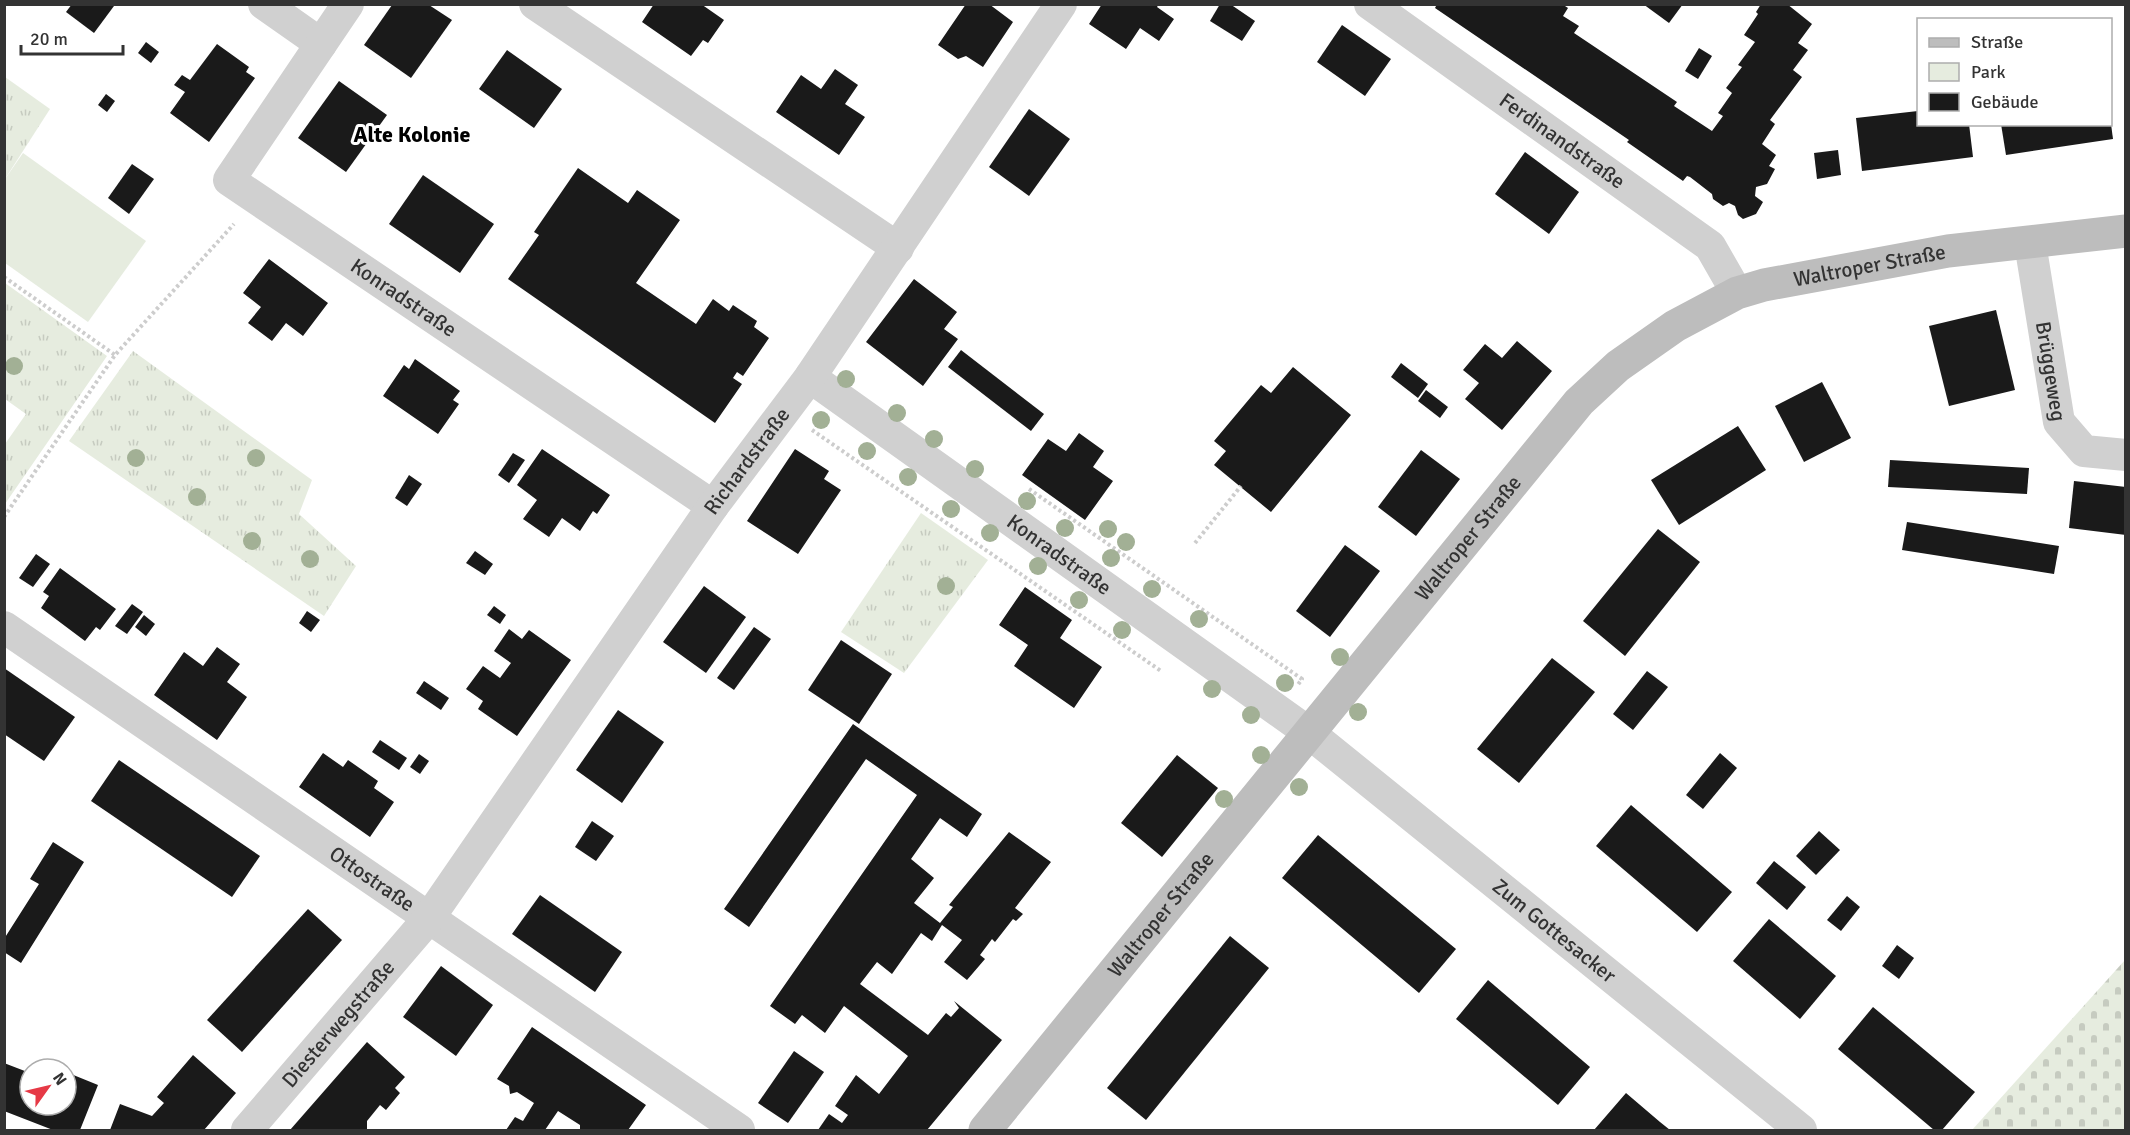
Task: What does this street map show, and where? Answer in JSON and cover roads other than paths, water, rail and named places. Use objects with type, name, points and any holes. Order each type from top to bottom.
[{"type":"main road","name":"Waltroper Straße","points":[[985,1131],[1579,402],[1618,366],[1666,333],[1737,292],[1813,274],[1948,250],[2126,231]]},
{"type":"street","points":[[264,4],[321,44]]},
{"type":"street","name":"Konradstraße","points":[[348,4],[229,180],[713,506]]},
{"type":"street","points":[[535,4],[898,248]]},
{"type":"street","name":"Richardstraße","points":[[429,918],[713,506],[810,377],[1061,4]]},
{"type":"street","name":"Ferdinandstraße","points":[[1370,4],[1710,246],[1737,292]]},
{"type":"street","name":"Brüggeweg","points":[[2030,243],[2059,422],[2084,451],[2126,455]]},
{"type":"street","name":"Konradstraße","points":[[810,377],[1308,732]]},
{"type":"street","name":"Ottostraße","points":[[4,627],[740,1131]]},
{"type":"street","name":"Zum Gottesacker","points":[[1308,732],[1801,1131]]},
{"type":"street","name":"Diesterwegstraße","points":[[247,1131],[429,918]]},
{"type":"district","name":"Alte Kolonie","points":[[412,134]]}]
